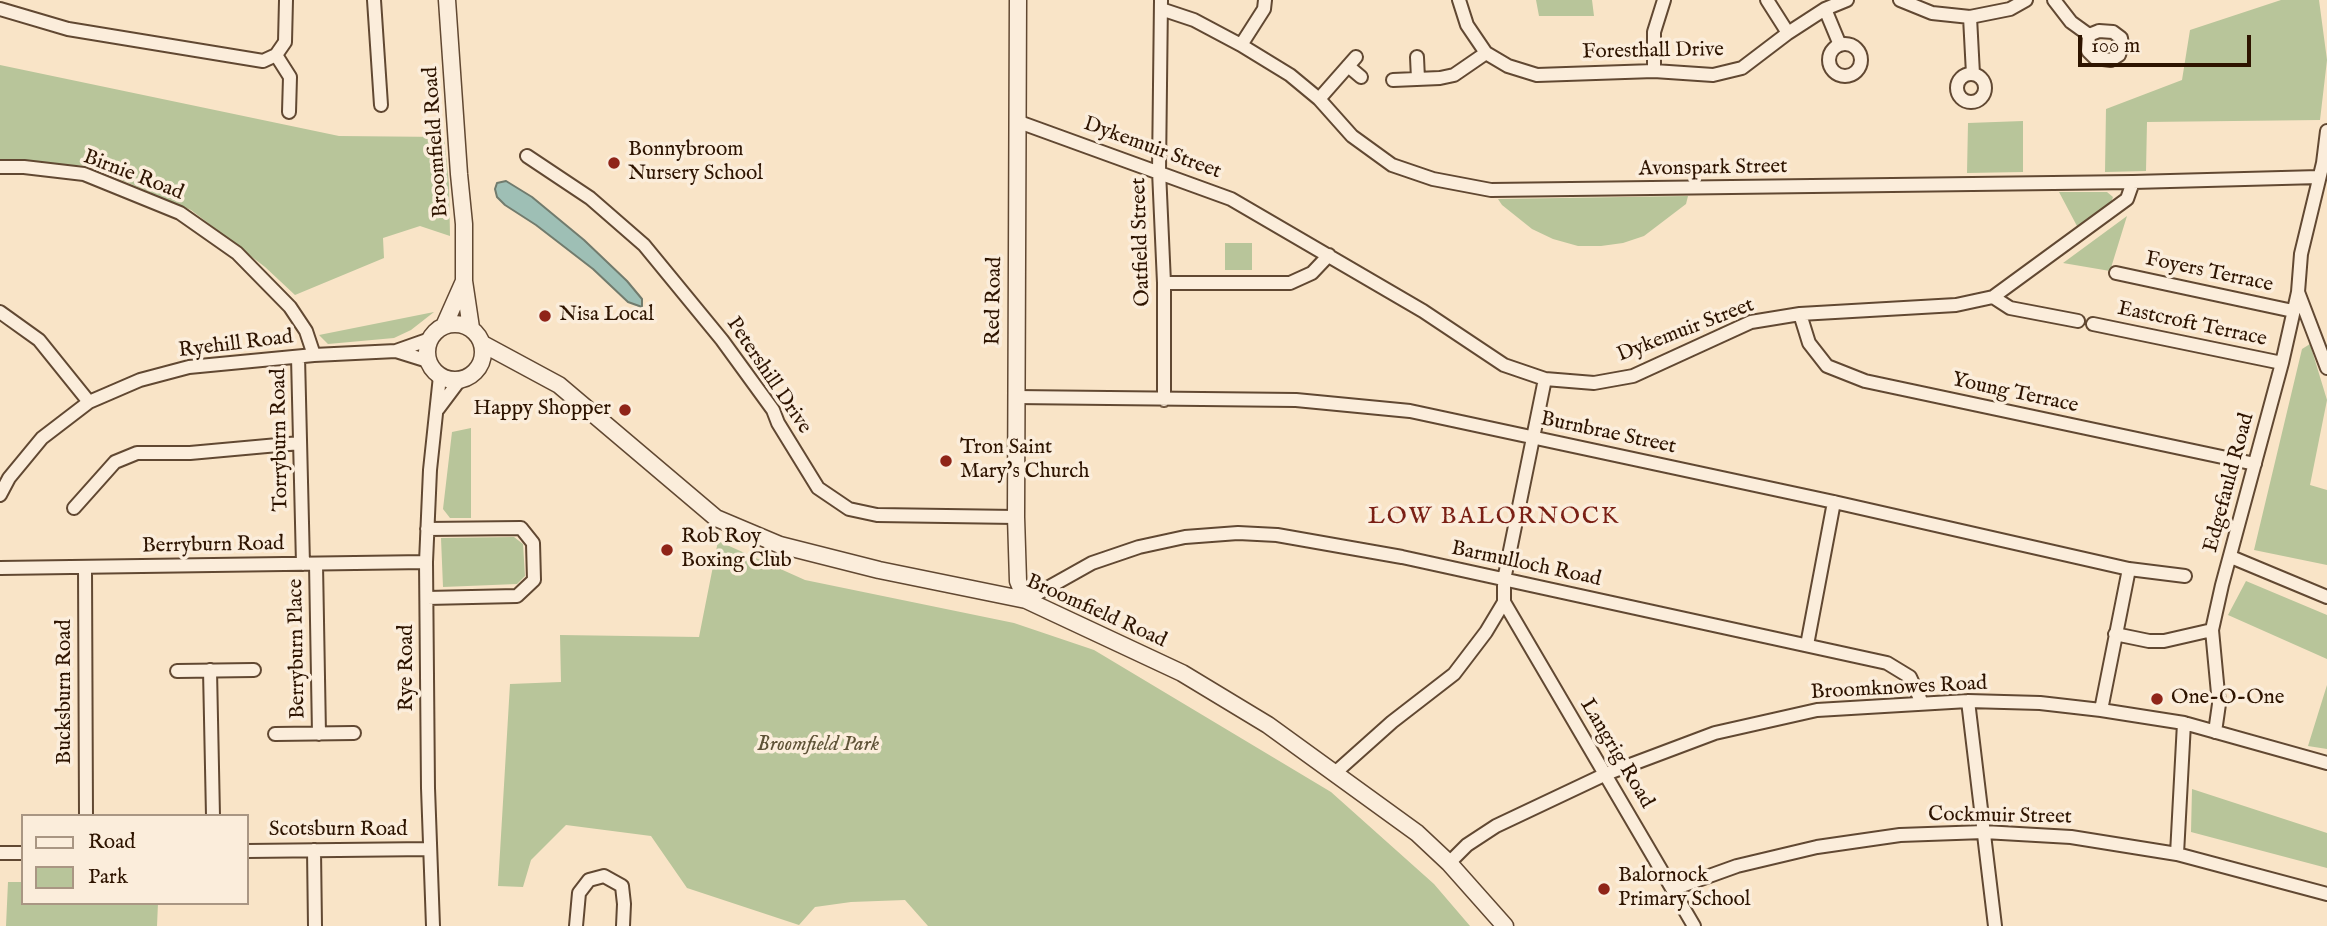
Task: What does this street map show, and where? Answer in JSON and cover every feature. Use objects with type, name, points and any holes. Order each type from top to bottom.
[{"type":"street","points":[[0,9],[68,29],[263,61],[276,55],[285,42],[286,0]]},
{"type":"street","points":[[374,0],[382,105]]},
{"type":"street","name":"Broomfield Road","points":[[447,0],[464,224],[464,281],[471,328]]},
{"type":"street","name":"Red Road","points":[[1017,0],[1016,517],[1018,581],[1026,600]]},
{"type":"street","points":[[1241,45],[1264,9],[1265,0]]},
{"type":"street","name":"Foresthall Drive","points":[[1459,0],[1466,25],[1486,53],[1507,66],[1537,75],[1654,71],[1713,75],[1742,68],[1825,9],[1847,0]]},
{"type":"street","points":[[1654,71],[1654,32],[1664,0]]},
{"type":"street","points":[[1767,0],[1788,33]]},
{"type":"street","points":[[1900,0],[1932,12],[1970,17],[2010,9],[2026,0]]},
{"type":"street","points":[[2054,0],[2071,22],[2089,35]]},
{"type":"street","name":"Avonspark Street","points":[[1161,5],[1241,45],[1290,75],[1319,99],[1352,136],[1392,165],[1433,179],[1491,190],[2319,177]]},
{"type":"street","name":"Oatfield Street","points":[[1161,5],[1159,171],[1164,283],[1164,400]]},
{"type":"street","points":[[1825,9],[1840,45]]},
{"type":"street","points":[[1970,17],[1973,74]]},
{"type":"street","points":[[1393,80],[1454,75],[1486,53]]},
{"type":"street","points":[[276,55],[290,77],[289,112]]},
{"type":"street","points":[[1417,57],[1418,79]]},
{"type":"street","points":[[1319,99],[1352,62],[1361,77]]},
{"type":"street","name":"Dykemuir Street","points":[[1018,122],[1231,199],[1423,311],[1504,365],[1545,379],[1594,383],[1633,376],[1751,322],[1800,314],[1956,305],[1993,297],[2127,199],[2133,182]]},
{"type":"street","name":"Edgefauld Road","points":[[2215,732],[2219,704],[2212,630],[2282,363],[2298,292],[2301,254],[2323,163],[2327,131]]},
{"type":"street","name":"Petershill Drive","points":[[527,156],[590,198],[644,245],[722,340],[773,410],[778,423],[818,488],[849,509],[877,515],[1016,517]]},
{"type":"street","name":"Birnie Road","points":[[0,167],[84,174],[180,213],[237,253],[290,307],[306,331],[314,355]]},
{"type":"street","points":[[1164,283],[1290,283],[1312,273],[1329,256]]},
{"type":"street","name":"Foyers Terrace","points":[[2116,273],[2293,311]]},
{"type":"street","name":"Broomfield Road","points":[[444,326],[464,281]]},
{"type":"street","points":[[2298,292],[2327,368]]},
{"type":"street","points":[[1993,297],[2010,309],[2078,321]]},
{"type":"street","points":[[0,312],[39,340],[89,402]]},
{"type":"street","name":"Young Terrace","points":[[1800,314],[1809,344],[1827,366],[1865,381],[2255,464]]},
{"type":"street","points":[[458,324],[471,328],[478,334],[484,354],[478,369],[470,377],[458,381],[440,376],[428,360],[430,340],[435,332],[444,326],[458,324]]},
{"type":"street","name":"Eastcroft Terrace","points":[[2093,324],[2282,363]]},
{"type":"street","name":"Ryehill Road","points":[[0,495],[9,478],[42,438],[89,402],[140,380],[189,367],[314,355],[396,351],[430,340]]},
{"type":"street","name":"Broomfield Road","points":[[483,344],[559,385],[716,518],[780,545],[879,570],[1026,600],[1182,673],[1269,725],[1417,833],[1449,863],[1505,926]]},
{"type":"street","name":"Ryehill Road","points":[[396,351],[428,360]]},
{"type":"street","name":"Torryburn Road","points":[[298,357],[300,443],[309,564]]},
{"type":"street","points":[[478,369],[519,363]]},
{"type":"street","name":"Rye Road","points":[[433,926],[426,562],[440,376]]},
{"type":"street","points":[[1336,772],[1392,722],[1454,674],[1486,632],[1504,602],[1504,580],[1545,379]]},
{"type":"street","points":[[436,411],[458,381]]},
{"type":"street","name":"Burnbrae Street","points":[[1015,397],[1296,400],[1410,411],[1834,502],[2129,569],[2185,576]]},
{"type":"street","points":[[74,508],[115,462],[137,453],[190,453],[300,443]]},
{"type":"street","points":[[1807,645],[1834,502]]},
{"type":"street","points":[[427,529],[521,528],[533,543],[534,580],[517,596],[427,598]]},
{"type":"street","name":"Barmulloch Road","points":[[1026,600],[1091,563],[1139,547],[1185,537],[1238,533],[1277,535],[1353,547],[1887,663],[1910,677],[1922,703]]},
{"type":"street","points":[[2231,557],[2327,597]]},
{"type":"street","name":"Berryburn Road","points":[[0,568],[426,562]]},
{"type":"street","name":"Berryburn Place","points":[[309,564],[319,734]]},
{"type":"street","name":"Bucksburn Road","points":[[85,567],[86,814]]},
{"type":"street","points":[[2101,710],[2129,569]]},
{"type":"street","name":"Langrig Road","points":[[1504,602],[1694,926]]},
{"type":"street","points":[[2115,634],[2149,641],[2164,641],[2212,630]]},
{"type":"street","points":[[210,670],[213,814]]},
{"type":"street","points":[[177,671],[254,670]]},
{"type":"street","points":[[1968,701],[1995,926]]},
{"type":"street","name":"Broomknowes Road","points":[[1449,863],[1467,845],[1496,826],[1606,774],[1725,730],[1816,710],[1968,701],[2040,703],[2184,723],[2215,732]]},
{"type":"street","points":[[2177,854],[2184,723]]},
{"type":"street","points":[[2215,732],[2327,763]]},
{"type":"street","name":"Berryburn Place","points":[[275,734],[354,733]]},
{"type":"street","name":"Cockmuir Street","points":[[1674,889],[1737,866],[1817,847],[1900,835],[1984,832],[2071,836],[2177,854],[2327,894]]},
{"type":"street","name":"Scotsburn Road","points":[[248,850],[430,849]]},
{"type":"street","points":[[314,850],[315,926]]},
{"type":"street","points":[[0,853],[21,853]]},
{"type":"street","points":[[576,926],[579,893],[589,880],[604,876],[622,886],[623,926]]},
{"type":"green space","points":[[1536,0],[1592,0],[1594,16],[1539,16]]},
{"type":"green space","points":[[2281,0],[2319,0],[2327,60],[2320,120],[2147,122],[2146,171],[2105,172],[2106,109],[2182,80],[2190,30]]},
{"type":"green space","points":[[0,65],[339,136],[444,137],[449,184],[450,236],[420,226],[383,238],[384,258],[295,295],[265,267],[191,210],[89,166],[0,161]]},
{"type":"green space","points":[[2023,121],[2023,172],[1967,173],[1968,123]]},
{"type":"green space","points":[[2059,192],[2107,192],[2113,197],[2110,205],[2077,226]]},
{"type":"green space","points":[[1688,196],[1686,204],[1644,236],[1601,246],[1578,246],[1553,239],[1532,229],[1498,199]]},
{"type":"green space","points":[[2127,216],[2110,271],[2063,263]]},
{"type":"green space","points":[[1225,243],[1252,243],[1252,270],[1225,270]]},
{"type":"green space","points":[[434,312],[411,330],[394,338],[328,344],[319,335]]},
{"type":"green space","points":[[2310,344],[2327,400],[2310,485],[2327,490],[2327,565],[2254,550],[2302,349]]},
{"type":"green space","points":[[471,428],[471,518],[450,518],[443,509],[452,432]]},
{"type":"green space","points":[[514,537],[523,544],[525,576],[517,584],[443,587],[441,538]]},
{"type":"green space","name":"Broomfield Park","points":[[718,541],[805,580],[1014,623],[1094,650],[1331,792],[1434,884],[1470,926],[928,926],[905,900],[851,902],[815,907],[799,925],[687,888],[651,836],[566,825],[531,860],[523,887],[498,886],[510,684],[561,682],[560,635],[699,637]]},
{"type":"green space","points":[[2246,581],[2327,615],[2327,659],[2228,615]]},
{"type":"green space","points":[[2327,685],[2327,749],[2308,746]]},
{"type":"green space","points":[[2192,789],[2327,833],[2327,868],[2191,832]]},
{"type":"green space","points":[[8,882],[21,882],[21,905],[158,905],[157,926],[6,926]]},
{"type":"water","points":[[506,181],[532,197],[584,240],[627,281],[642,299],[642,307],[628,302],[593,269],[505,205],[497,197],[495,189],[497,183]]},
{"type":"place","name":"Bonnybroom Nursery School","points":[[614,163]]},
{"type":"place","name":"Nisa Local","points":[[545,316]]},
{"type":"place","name":"Happy Shopper","points":[[625,410]]},
{"type":"place","name":"Tron Saint Mary's Church","points":[[946,461]]},
{"type":"place","name":"Rob Roy Boxing Club","points":[[667,550]]},
{"type":"place","name":"One-O-One","points":[[2157,699]]},
{"type":"place","name":"Balornock Primary School","points":[[1604,889]]},
{"type":"district","name":"LOW BALORNOCK","points":[[1494,518]]}]
